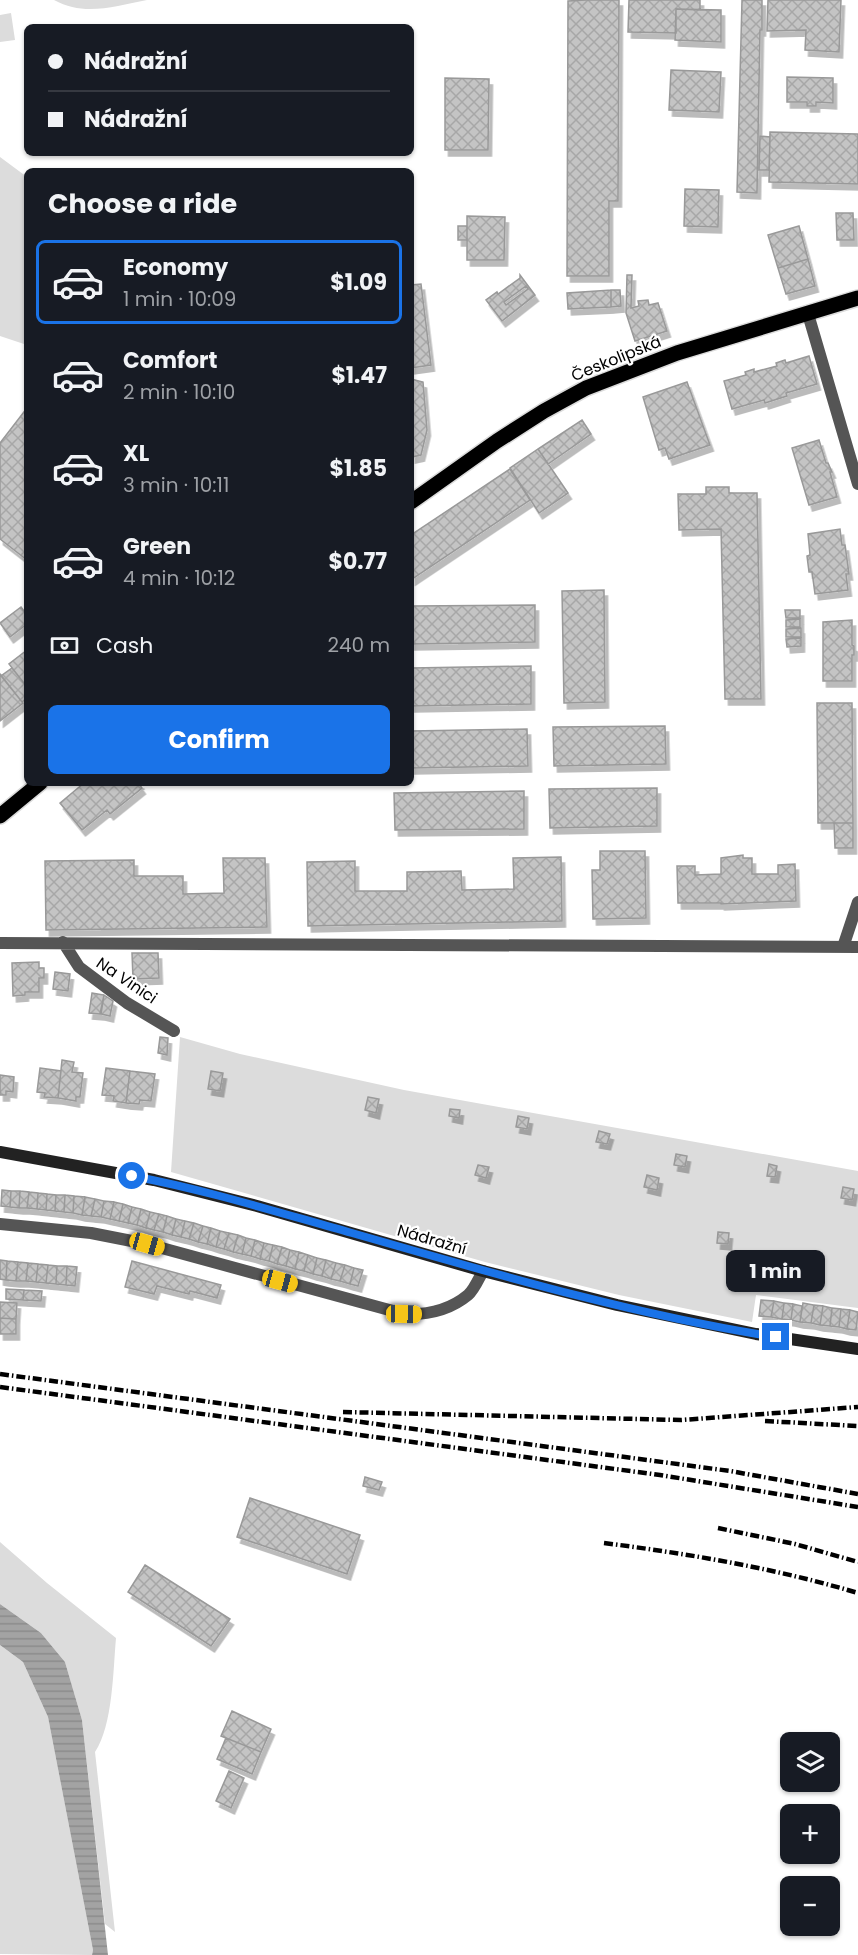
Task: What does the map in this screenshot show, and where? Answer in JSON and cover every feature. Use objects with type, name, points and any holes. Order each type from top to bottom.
[{"type":"main road","name":"Českolipská","points":[[414,500],[497,441],[586,388],[677,353],[858,298]]},
{"type":"main road","points":[[0,816],[36,786]]},
{"type":"main road","name":"Nádražní","points":[[0,1152],[154,1180],[483,1271],[617,1305],[756,1334],[858,1349]]},
{"type":"street","points":[[808,314],[858,484]]},
{"type":"street","points":[[843,947],[858,902]]},
{"type":"street","name":"Na Vinici","points":[[63,942],[79,968],[127,1003],[174,1031]]},
{"type":"street","points":[[0,943],[858,947]]},
{"type":"street","points":[[0,1224],[91,1233],[147,1244],[404,1314],[421,1314],[444,1309],[469,1294],[483,1271]]},
{"type":"shaded area","points":[[54,0],[147,0],[100,9],[88,9],[77,8]]},
{"type":"shaded area","points":[[11,13],[15,40],[0,42],[0,15]]},
{"type":"shaded area","points":[[0,157],[24,175],[24,344],[0,336]]},
{"type":"shaded area","points":[[180,1037],[240,1054],[404,1090],[858,1171],[858,1308],[756,1295],[752,1322],[619,1295],[485,1262],[171,1172]]},
{"type":"shaded area","points":[[0,1542],[116,1638],[109,1713],[101,1741],[95,1752],[115,1932],[105,1924],[82,1720],[65,1662],[41,1633],[0,1604]]},
{"type":"shaded area","points":[[0,1604],[41,1633],[65,1662],[82,1720],[108,1955],[92,1955],[93,1950],[48,1717],[23,1662],[0,1645]]},
{"type":"shaded area","points":[[0,1645],[23,1662],[48,1717],[93,1950],[92,1955],[0,1954]]},
{"type":"building","points":[[619,0],[618,201],[609,201],[609,276],[567,276],[568,1]]},
{"type":"building","points":[[629,0],[700,0],[700,10],[676,9],[676,33],[628,32]]},
{"type":"building","points":[[742,0],[762,0],[757,193],[737,192]]},
{"type":"building","points":[[768,0],[841,0],[839,52],[805,50],[806,30],[767,31]]},
{"type":"building","points":[[676,9],[721,10],[721,42],[675,40]]},
{"type":"building","points":[[671,70],[721,72],[719,112],[669,110]]},
{"type":"building","points":[[787,77],[833,78],[833,103],[816,102],[816,106],[807,106],[807,102],[787,102]]},
{"type":"building","points":[[445,78],[489,79],[488,150],[445,150]]},
{"type":"building","points":[[770,132],[858,134],[858,184],[769,182]]},
{"type":"building","points":[[760,136],[770,137],[769,170],[759,170]]},
{"type":"building","points":[[685,189],[719,190],[718,227],[684,226]]},
{"type":"building","points":[[836,213],[853,213],[854,240],[837,240]]},
{"type":"building","points":[[467,216],[505,217],[504,260],[467,260]]},
{"type":"building","points":[[458,226],[467,226],[467,240],[458,240]]},
{"type":"building","points":[[799,226],[808,259],[778,268],[768,235]]},
{"type":"building","points":[[808,259],[815,286],[786,294],[778,268]]},
{"type":"building","points":[[520,275],[535,295],[502,321],[486,300],[520,278]],"holes":[[[526,286],[528,289],[506,305],[504,302]]]},
{"type":"building","points":[[627,275],[632,275],[631,308],[639,306],[638,301],[648,300],[649,305],[658,303],[667,331],[635,341],[626,313]]},
{"type":"building","points":[[421,284],[431,365],[414,368],[414,285]]},
{"type":"building","points":[[611,290],[611,307],[568,309],[567,293]]},
{"type":"building","points":[[611,290],[620,290],[621,306],[611,307]]},
{"type":"building","points":[[809,356],[817,384],[786,393],[787,396],[765,403],[764,400],[732,409],[724,381],[746,375],[745,372],[754,369],[754,372],[777,366],[776,363],[785,360],[786,363]]},
{"type":"building","points":[[414,380],[423,382],[427,430],[421,455],[414,457]]},
{"type":"building","points":[[687,382],[710,445],[669,459],[665,448],[659,450],[643,397]]},
{"type":"building","points":[[24,412],[24,558],[0,539],[0,443]]},
{"type":"building","points":[[582,420],[591,434],[548,464],[538,449]]},
{"type":"building","points":[[819,440],[826,463],[832,472],[830,472],[837,497],[809,505],[792,448]]},
{"type":"building","points":[[538,449],[568,493],[539,513],[510,468]]},
{"type":"building","points":[[510,469],[530,500],[414,578],[414,533]]},
{"type":"building","points":[[706,487],[729,487],[729,493],[757,493],[761,699],[725,699],[721,529],[679,530],[678,494],[706,494]]},
{"type":"building","points":[[840,529],[849,574],[846,574],[848,590],[815,594],[807,556],[810,555],[808,534]]},
{"type":"building","points":[[604,590],[605,702],[564,703],[562,591]]},
{"type":"building","points":[[535,605],[535,642],[414,644],[414,606]]},
{"type":"building","points":[[21,607],[24,611],[24,626],[10,637],[0,623]]},
{"type":"building","points":[[785,610],[800,610],[800,618],[786,618]]},
{"type":"building","points":[[800,619],[800,627],[786,627],[786,620]]},
{"type":"building","points":[[852,620],[854,655],[852,655],[852,681],[823,681],[823,622]]},
{"type":"building","points":[[801,628],[801,637],[786,637],[786,629]]},
{"type":"building","points":[[801,638],[801,646],[787,647],[786,639]]},
{"type":"building","points":[[24,652],[24,683],[9,664]]},
{"type":"building","points":[[531,666],[531,704],[414,706],[414,668]]},
{"type":"building","points":[[12,668],[24,683],[24,700],[22,702],[1,676]]},
{"type":"building","points":[[0,674],[23,703],[0,721]]},
{"type":"building","points":[[817,703],[852,703],[853,823],[818,823]]},
{"type":"building","points":[[665,726],[666,764],[554,766],[553,727]]},
{"type":"building","points":[[527,729],[528,766],[414,768],[414,731]]},
{"type":"building","points":[[80,786],[140,786],[142,788],[110,814],[107,810],[82,830],[60,803]]},
{"type":"building","points":[[657,788],[657,826],[550,828],[549,789]]},
{"type":"building","points":[[524,791],[524,829],[395,830],[394,793]]},
{"type":"building","points":[[834,823],[853,823],[853,848],[835,848]]},
{"type":"building","points":[[600,851],[645,851],[646,918],[593,919],[592,870],[600,870]]},
{"type":"building","points":[[743,855],[743,858],[752,858],[752,874],[778,874],[778,865],[795,864],[796,901],[678,903],[677,866],[695,866],[695,875],[721,874],[721,858]]},
{"type":"building","points":[[561,857],[562,921],[308,926],[307,862],[355,861],[355,891],[407,891],[407,872],[461,871],[462,890],[514,889],[513,858]]},
{"type":"building","points":[[223,858],[265,858],[267,927],[46,930],[45,861],[134,860],[134,876],[183,876],[183,894],[224,893]]},
{"type":"building","points":[[132,953],[158,953],[159,978],[133,979]]},
{"type":"building","points":[[39,962],[39,968],[44,968],[44,978],[39,978],[39,992],[25,992],[25,995],[13,996],[12,963]]},
{"type":"building","points":[[55,972],[70,974],[68,991],[53,989]]},
{"type":"building","points":[[92,993],[104,995],[100,1014],[89,1013]]},
{"type":"building","points":[[104,995],[113,1001],[110,1016],[101,1014]]},
{"type":"building","points":[[160,1037],[168,1038],[167,1055],[158,1053]]},
{"type":"building","points":[[62,1060],[74,1062],[72,1072],[83,1073],[80,1097],[76,1097],[76,1101],[58,1098]]},
{"type":"building","points":[[40,1068],[61,1071],[58,1098],[44,1097],[45,1093],[37,1092]]},
{"type":"building","points":[[106,1068],[130,1071],[126,1103],[113,1101],[114,1096],[102,1095]]},
{"type":"building","points":[[130,1071],[155,1074],[151,1101],[140,1100],[139,1104],[126,1103]]},
{"type":"building","points":[[211,1071],[223,1073],[220,1091],[208,1089]]},
{"type":"building","points":[[0,1075],[14,1077],[13,1092],[6,1091],[6,1095],[0,1095]]},
{"type":"building","points":[[368,1097],[379,1099],[376,1113],[365,1110]]},
{"type":"building","points":[[450,1109],[460,1110],[459,1118],[449,1116]]},
{"type":"building","points":[[518,1116],[529,1118],[527,1129],[516,1127]]},
{"type":"building","points":[[599,1131],[610,1134],[607,1144],[596,1142]]},
{"type":"building","points":[[676,1154],[687,1156],[685,1167],[674,1165]]},
{"type":"building","points":[[769,1164],[777,1166],[775,1177],[767,1176]]},
{"type":"building","points":[[478,1165],[489,1167],[486,1178],[475,1175]]},
{"type":"building","points":[[647,1175],[659,1178],[657,1190],[644,1187]]},
{"type":"building","points":[[843,1187],[854,1189],[852,1200],[841,1198]]},
{"type":"building","points":[[2,1190],[11,1191],[10,1207],[1,1206]]},
{"type":"building","points":[[11,1191],[20,1191],[19,1208],[10,1207]]},
{"type":"building","points":[[20,1191],[29,1192],[27,1208],[19,1208]]},
{"type":"building","points":[[29,1192],[38,1193],[37,1209],[27,1208]]},
{"type":"building","points":[[38,1193],[47,1194],[46,1210],[37,1209]]},
{"type":"building","points":[[47,1194],[56,1195],[55,1211],[46,1210]]},
{"type":"building","points":[[56,1195],[65,1195],[64,1212],[55,1211]]},
{"type":"building","points":[[65,1195],[74,1196],[73,1213],[64,1212]]},
{"type":"building","points":[[74,1196],[85,1197],[82,1215],[73,1213]]},
{"type":"building","points":[[85,1197],[95,1199],[91,1216],[82,1215]]},
{"type":"building","points":[[95,1199],[104,1201],[101,1217],[91,1216]]},
{"type":"building","points":[[104,1201],[114,1202],[110,1219],[101,1217]]},
{"type":"building","points":[[114,1202],[123,1204],[119,1221],[110,1219]]},
{"type":"building","points":[[123,1204],[132,1207],[128,1223],[119,1221]]},
{"type":"building","points":[[132,1207],[141,1209],[137,1225],[128,1223]]},
{"type":"building","points":[[141,1209],[150,1212],[146,1228],[137,1225]]},
{"type":"building","points":[[150,1212],[159,1214],[154,1230],[146,1228]]},
{"type":"building","points":[[159,1214],[167,1216],[163,1232],[154,1230]]},
{"type":"building","points":[[167,1216],[176,1219],[172,1235],[163,1232]]},
{"type":"building","points":[[176,1219],[185,1221],[181,1237],[172,1235]]},
{"type":"building","points":[[185,1221],[194,1223],[189,1239],[181,1237]]},
{"type":"building","points":[[194,1223],[203,1226],[198,1242],[189,1239]]},
{"type":"building","points":[[203,1226],[211,1228],[207,1244],[198,1242]]},
{"type":"building","points":[[211,1228],[220,1231],[216,1247],[207,1244]]},
{"type":"building","points":[[220,1231],[229,1233],[224,1249],[216,1247]]},
{"type":"building","points":[[718,1232],[729,1233],[728,1244],[717,1243]]},
{"type":"building","points":[[229,1233],[238,1235],[233,1252],[224,1249]]},
{"type":"building","points":[[238,1235],[246,1238],[242,1254],[233,1252]]},
{"type":"building","points":[[246,1238],[255,1240],[251,1256],[242,1254]]},
{"type":"building","points":[[255,1240],[264,1243],[260,1259],[251,1256]]},
{"type":"building","points":[[264,1243],[273,1245],[269,1261],[260,1259]]},
{"type":"building","points":[[273,1245],[282,1247],[277,1264],[269,1261]]},
{"type":"building","points":[[282,1247],[290,1250],[286,1266],[277,1264]]},
{"type":"building","points":[[290,1250],[299,1252],[295,1269],[286,1266]]},
{"type":"building","points":[[299,1252],[308,1255],[304,1271],[295,1269]]},
{"type":"building","points":[[308,1255],[317,1258],[313,1274],[304,1271]]},
{"type":"building","points":[[317,1258],[326,1260],[322,1276],[313,1274]]},
{"type":"building","points":[[0,1260],[7,1261],[6,1280],[0,1279]]},
{"type":"building","points":[[326,1260],[336,1263],[331,1279],[322,1276]]},
{"type":"building","points":[[7,1261],[18,1262],[16,1281],[6,1280]]},
{"type":"building","points":[[132,1261],[221,1285],[217,1298],[157,1286],[154,1294],[125,1287]]},
{"type":"building","points":[[18,1262],[28,1263],[26,1281],[16,1281]]},
{"type":"building","points":[[28,1263],[38,1264],[36,1282],[26,1281]]},
{"type":"building","points":[[336,1263],[345,1265],[340,1281],[331,1279]]},
{"type":"building","points":[[38,1264],[48,1265],[46,1283],[36,1282]]},
{"type":"building","points":[[48,1265],[57,1266],[56,1284],[46,1283]]},
{"type":"building","points":[[345,1265],[354,1268],[350,1284],[340,1281]]},
{"type":"building","points":[[57,1266],[67,1266],[66,1285],[56,1284]]},
{"type":"building","points":[[67,1266],[77,1267],[75,1286],[66,1285]]},
{"type":"building","points":[[354,1268],[363,1270],[358,1286],[350,1284]]},
{"type":"building","points":[[6,1289],[24,1290],[23,1300],[6,1299]]},
{"type":"building","points":[[24,1290],[42,1291],[41,1301],[23,1300]]},
{"type":"building","points":[[761,1300],[774,1301],[771,1317],[759,1316]]},
{"type":"building","points":[[774,1301],[784,1303],[782,1319],[771,1317]]},
{"type":"building","points":[[0,1302],[17,1303],[16,1319],[0,1318]]},
{"type":"building","points":[[784,1303],[793,1304],[791,1320],[782,1319]]},
{"type":"building","points":[[803,1303],[814,1305],[811,1323],[800,1322]]},
{"type":"building","points":[[793,1304],[802,1306],[800,1322],[791,1320]]},
{"type":"building","points":[[814,1305],[823,1306],[820,1325],[811,1323]]},
{"type":"building","points":[[823,1306],[832,1308],[830,1326],[820,1325]]},
{"type":"building","points":[[832,1308],[841,1309],[839,1327],[830,1326]]},
{"type":"building","points":[[841,1309],[850,1310],[847,1329],[839,1327]]},
{"type":"building","points":[[850,1310],[858,1312],[856,1330],[847,1329]]},
{"type":"building","points":[[0,1318],[16,1319],[16,1334],[0,1334]]},
{"type":"building","points":[[365,1477],[382,1482],[379,1490],[363,1486]]},
{"type":"building","points":[[250,1498],[360,1535],[347,1574],[237,1537]]},
{"type":"building","points":[[145,1565],[230,1619],[211,1646],[128,1592]]},
{"type":"building","points":[[232,1711],[271,1729],[261,1752],[221,1736]]},
{"type":"building","points":[[226,1738],[261,1752],[252,1774],[217,1759]]},
{"type":"building","points":[[229,1771],[244,1778],[231,1808],[216,1801]]},
{"type":"railway","points":[[0,1374],[730,1471],[858,1494]]},
{"type":"railway","points":[[0,1387],[660,1475],[858,1507]]},
{"type":"railway","points":[[343,1412],[681,1420],[858,1407]]},
{"type":"railway","points":[[765,1421],[858,1426]]},
{"type":"railway","points":[[718,1528],[795,1544],[858,1562]]},
{"type":"railway","points":[[604,1543],[732,1563],[795,1576],[858,1593]]},
{"type":"route","points":[[132,1176],[257,1206],[483,1271],[617,1305],[776,1337]]}]
